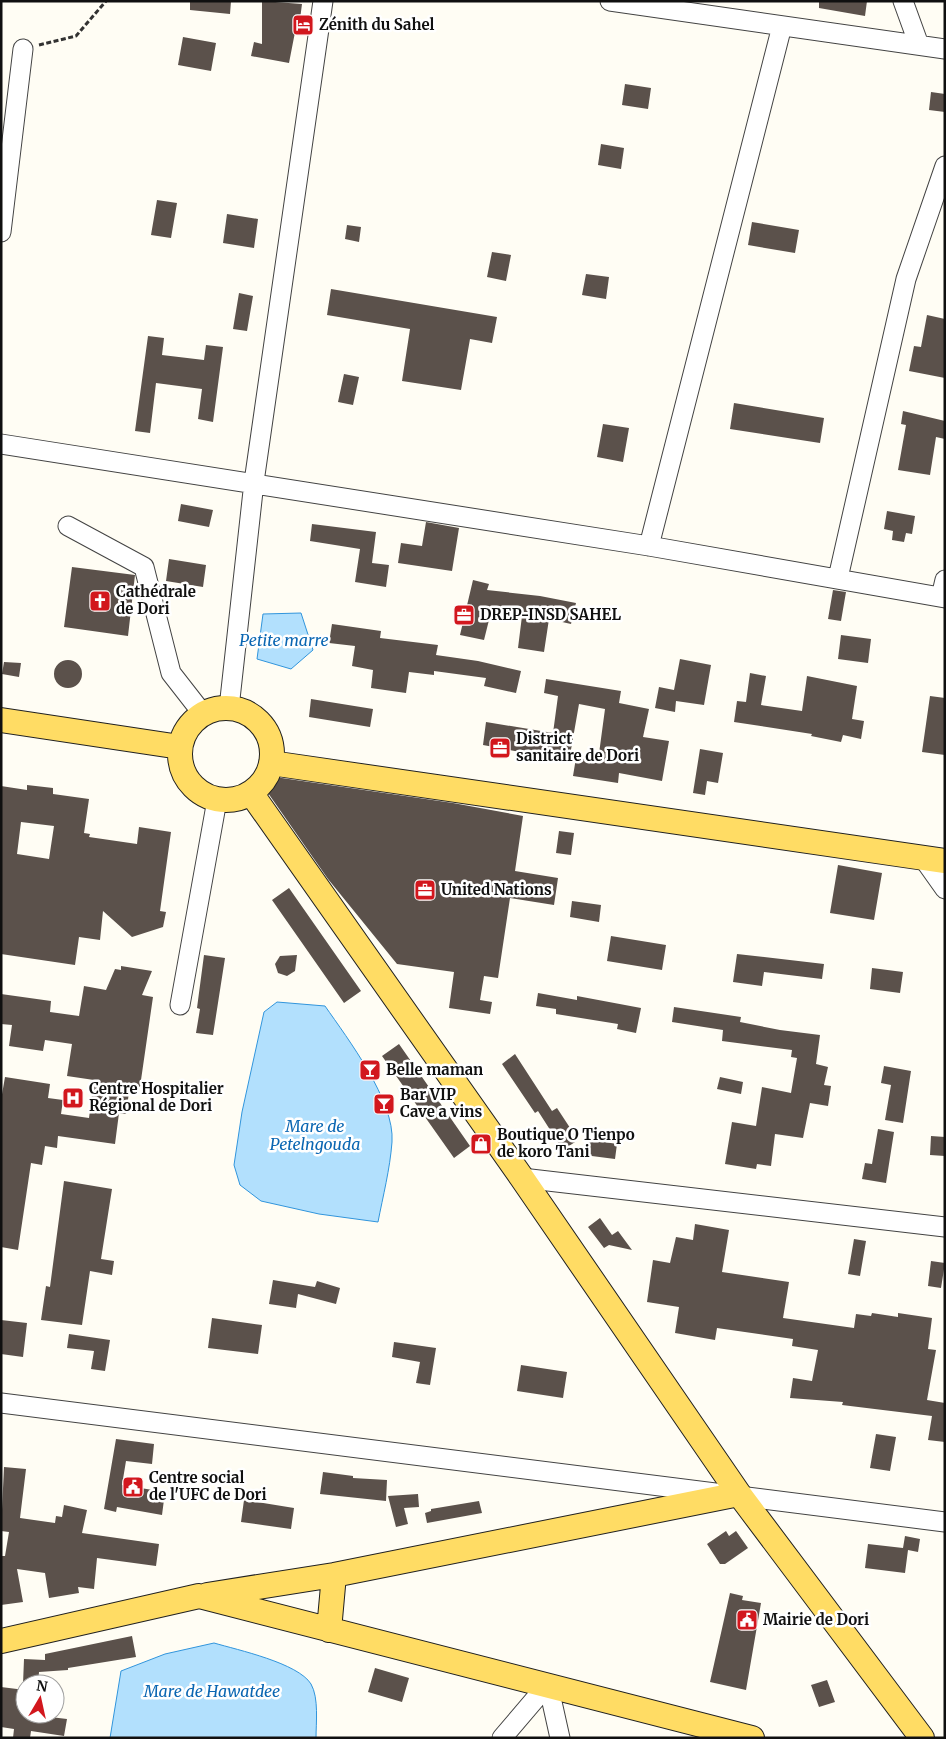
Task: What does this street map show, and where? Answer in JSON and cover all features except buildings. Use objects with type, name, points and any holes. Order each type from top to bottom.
[{"type":"main road","points":[[229,708],[244,712],[257,721],[267,733],[272,748],[271,764],[264,780],[252,793],[235,800],[217,800],[200,793],[188,781],[180,765],[180,747],[184,734],[192,723],[203,714],[216,709],[229,708]]},
{"type":"main road","points":[[1,720],[180,747]]},
{"type":"main road","points":[[271,764],[934,860]]},
{"type":"main road","points":[[252,793],[522,1178],[739,1494],[922,1738]]},
{"type":"main road","points":[[1,1641],[199,1596],[334,1575],[739,1494]]},
{"type":"main road","points":[[330,1630],[334,1575]]},
{"type":"main road","points":[[199,1596],[548,1684],[714,1733],[752,1738]]},
{"type":"street","points":[[229,708],[254,482],[323,1]]},
{"type":"street","points":[[610,1],[945,49]]},
{"type":"street","points":[[903,1],[919,45]]},
{"type":"street","points":[[649,546],[782,26]]},
{"type":"street","points":[[1,232],[23,49]]},
{"type":"street","points":[[838,578],[906,279],[945,166]]},
{"type":"street","points":[[1,444],[254,482],[838,578],[943,592]]},
{"type":"street","points":[[68,526],[144,567],[171,673],[203,714]]},
{"type":"street","points":[[180,1005],[217,800]]},
{"type":"street","points":[[934,860],[945,889]]},
{"type":"street","points":[[522,1178],[945,1227]]},
{"type":"street","points":[[1,1403],[739,1494],[945,1522]]},
{"type":"street","points":[[502,1738],[548,1684]]},
{"type":"street","points":[[548,1684],[560,1738]]},
{"type":"path","points":[[23,49],[76,36],[106,1]]},
{"type":"water","name":"Petite marre","points":[[301,613],[313,650],[291,669],[257,659],[263,614]]},
{"type":"water","name":"Mare de Petelngouda","points":[[277,1002],[325,1006],[357,1053],[378,1090],[391,1126],[392,1142],[378,1222],[319,1214],[261,1201],[240,1185],[234,1165],[242,1112],[264,1012]]},
{"type":"water","name":"Mare de Hawatdee","points":[[214,1643],[267,1658],[304,1676],[314,1690],[316,1738],[110,1738],[121,1671],[165,1654]]},
{"type":"place","name":"Zénith du Sahel","points":[[303,25]]},
{"type":"place","name":"Cathédrale de Dori","points":[[100,601]]},
{"type":"place","name":"DREP-INSD SAHEL","points":[[464,615]]},
{"type":"place","name":"District sanitaire de Dori","points":[[500,748]]},
{"type":"place","name":"United Nations","points":[[425,890]]},
{"type":"place","name":"Belle maman","points":[[370,1070]]},
{"type":"place","name":"Centre Hospitalier Régional de Dori","points":[[73,1098]]},
{"type":"place","name":"Bar VIP Cave a vins","points":[[384,1104]]},
{"type":"place","name":"Boutique O Tienpo de koro Tani","points":[[481,1144]]},
{"type":"place","name":"Centre social de l'UFC de Dori","points":[[133,1487]]},
{"type":"place","name":"Mairie de Dori","points":[[747,1620]]}]
